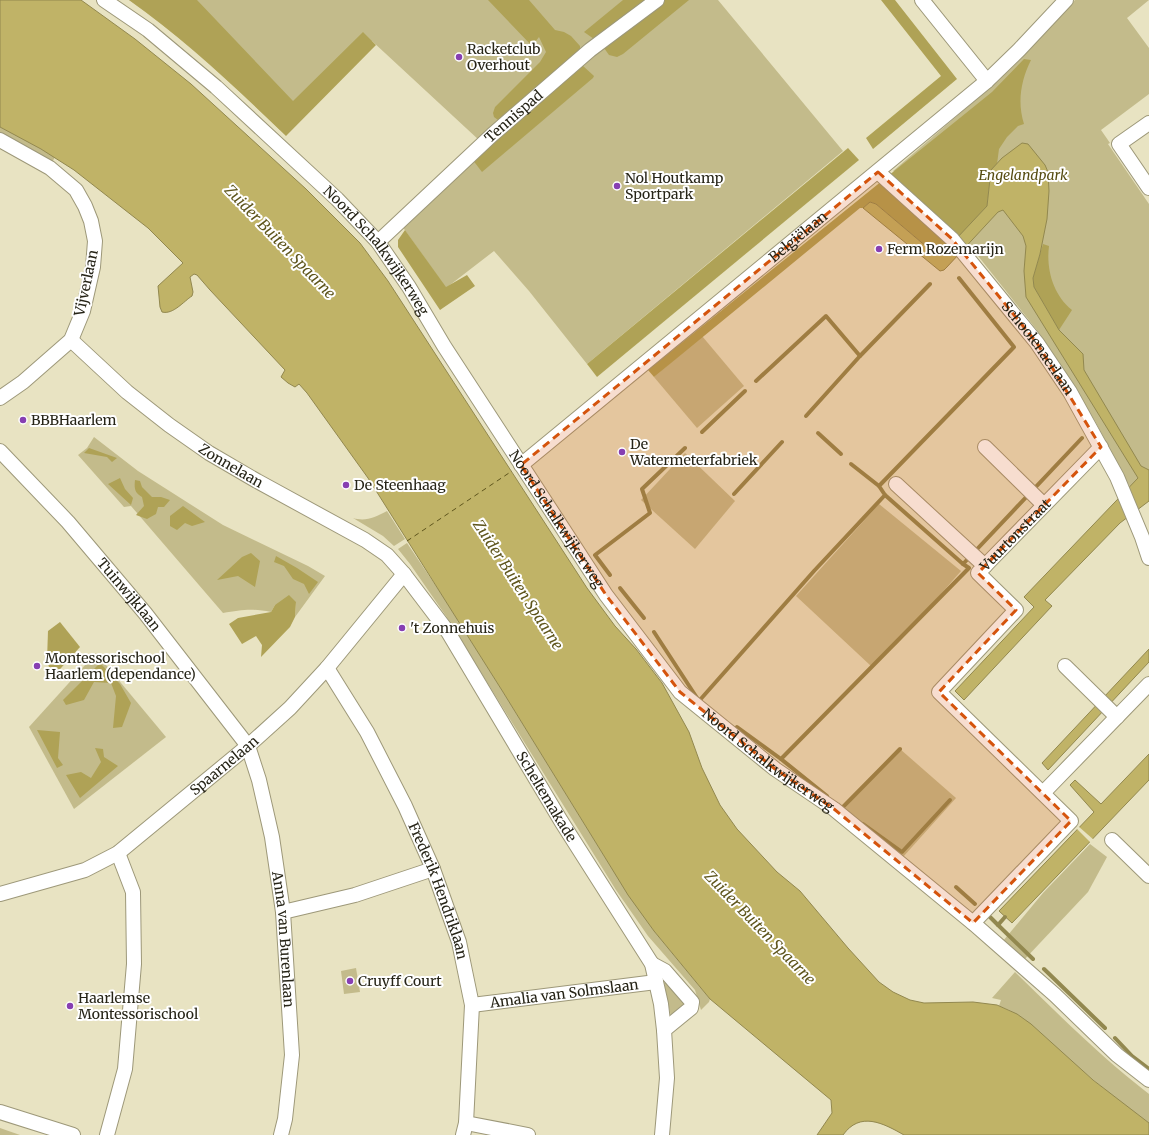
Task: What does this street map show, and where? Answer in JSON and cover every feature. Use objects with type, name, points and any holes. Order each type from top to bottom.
[{"type":"street","name":"Noord Schalkwijkerweg","points":[[104,0],[148,30],[216,87],[337,199],[378,242],[409,287],[444,346],[606,595],[680,692],[775,769],[834,809],[973,923],[1055,996],[1117,1055],[1149,1080]]},
{"type":"street","name":"Tennispad","points":[[378,242],[492,135],[579,60],[657,0]]},
{"type":"street","points":[[922,0],[987,81]]},
{"type":"street","name":"Belgiëlaan","points":[[521,464],[987,81],[1019,50],[1066,0]]},
{"type":"street","points":[[1149,124],[1119,144],[1149,188]]},
{"type":"street","name":"Vijverlaan","points":[[0,140],[50,168],[76,190],[91,221],[95,241],[92,267],[83,311],[71,340],[23,382],[0,398]]},
{"type":"street","name":"Schoolenaerlaan","points":[[878,172],[952,239],[966,254],[1038,343],[1070,392],[1117,477],[1149,558]]},
{"type":"street","name":"Zonnelaan","points":[[71,340],[127,392],[168,425],[209,453],[365,540],[387,556],[404,574]]},
{"type":"street","points":[[985,447],[1041,502]]},
{"type":"street","name":"Vuurtonstraat","points":[[1043,793],[939,692],[1016,610],[978,573],[982,562],[1041,502],[1101,447]]},
{"type":"street","name":"Tuinwijklaan","points":[[0,451],[68,522],[145,613],[248,746]]},
{"type":"street","points":[[896,484],[982,562]]},
{"type":"street","name":"Spaarnelaan","points":[[0,894],[85,870],[118,853],[248,746],[290,708],[327,668],[404,574]]},
{"type":"street","name":"Scheltemakade","points":[[404,574],[448,632],[561,821],[652,964],[661,1004],[667,1078],[662,1135]]},
{"type":"street","points":[[1065,666],[1114,715]]},
{"type":"street","name":"Frederik Hendriklaan","points":[[327,668],[367,732],[405,806],[433,869],[459,942],[472,1005],[464,1129]]},
{"type":"street","points":[[973,923],[1071,821],[1043,793],[1114,715],[1149,684]]},
{"type":"street","name":"Anna van Burenlaan","points":[[248,746],[259,780],[272,838],[283,912],[292,1055],[285,1119],[281,1135]]},
{"type":"street","points":[[1112,840],[1149,876]]},
{"type":"street","points":[[107,1135],[125,1069],[134,964],[133,892],[118,853]]},
{"type":"street","points":[[283,912],[355,895],[433,869]]},
{"type":"street","points":[[652,964],[665,971],[692,1002],[691,1008],[664,1030]]},
{"type":"street","name":"Amalia van Solmslaan","points":[[472,1005],[656,982]]},
{"type":"street","points":[[0,1112],[73,1135]]},
{"type":"street","points":[[464,1129],[528,1135]]},
{"type":"highlighted area","points":[[878,172],[952,239],[1037,343],[1101,447],[978,573],[1016,610],[939,692],[1071,821],[973,923],[834,809],[775,769],[680,692],[606,595],[521,465]]},
{"type":"green space","name":"Nol Houtkamp Sportpark","points":[[129,0],[718,0],[843,151],[587,364],[529,291],[494,251],[446,288],[397,219],[480,141],[372,41],[280,130],[188,46]]},
{"type":"green space","name":"Engelandpark","points":[[1075,0],[1149,0],[1127,18],[1149,48],[1149,94],[1101,130],[1110,143],[1108,144],[1149,204],[1149,499],[1140,506],[1095,421],[1036,329],[971,247],[923,197],[893,171],[1000,79]]},
{"type":"green space","points":[[0,127],[55,157],[50,166],[0,137]]},
{"type":"green space","points":[[702,336],[744,386],[697,428],[654,377]]},
{"type":"green space","points":[[94,437],[138,471],[223,525],[308,566],[325,576],[295,617],[296,602],[275,605],[271,612],[247,610],[223,613],[131,506],[124,507],[78,455],[87,448]]},
{"type":"green space","points":[[685,453],[735,501],[695,549],[641,500]]},
{"type":"green space","points":[[879,504],[961,571],[897,644],[871,666],[796,596]]},
{"type":"green space","points":[[387,511],[405,539],[394,546],[383,536],[353,518],[366,519]]},
{"type":"green space","points":[[407,543],[440,592],[503,692],[609,864],[654,931],[710,999],[701,1010],[695,990],[648,936],[616,890],[446,616],[398,549]]},
{"type":"green space","points":[[96,653],[166,737],[74,809],[29,727]]},
{"type":"green space","points":[[900,749],[956,798],[903,857],[841,812]]},
{"type":"green space","points":[[1090,844],[1107,857],[1088,892],[1024,960],[1003,941],[1043,893]]},
{"type":"green space","name":"Cruyff Court","points":[[356,968],[360,992],[344,994],[341,971]]},
{"type":"green space","points":[[1015,972],[1097,1050],[1149,1094],[1149,1123],[1091,1078],[1038,1030],[1010,1010],[999,1006],[1001,1000],[992,998]]},
{"type":"green space","points":[[666,982],[688,1005],[671,1017],[664,983]]},
{"type":"green space","points":[[0,1128],[20,1135],[0,1135]]},
{"type":"shaded area","points":[[129,0],[197,0],[293,101],[363,32],[376,45],[286,136],[191,48]]},
{"type":"shaded area","points":[[488,0],[529,0],[555,30],[564,32],[571,36],[580,46],[580,52],[498,120],[494,117],[493,113],[495,107],[540,62],[546,52],[539,37],[532,46]]},
{"type":"shaded area","points":[[623,0],[646,0],[599,38],[594,39],[584,32]]},
{"type":"shaded area","points":[[664,0],[689,0],[623,54],[617,57],[609,55],[604,48]]},
{"type":"shaded area","points":[[881,0],[895,0],[957,79],[873,149],[866,138],[941,76]]},
{"type":"shaded area","points":[[1024,59],[1031,60],[1021,91],[1021,108],[1024,124],[1018,126],[1007,137],[999,149],[997,164],[991,170],[987,206],[941,255],[934,253],[876,204],[870,202],[863,208],[860,208],[654,377],[648,370],[992,92]]},
{"type":"shaded area","points":[[582,65],[594,76],[593,78],[482,172],[472,159]]},
{"type":"shaded area","points":[[848,148],[859,160],[597,377],[587,364]]},
{"type":"shaded area","points":[[405,230],[446,287],[467,275],[475,286],[440,310],[398,247],[398,240]]},
{"type":"shaded area","points":[[1043,244],[1049,246],[1048,255],[1052,281],[1060,297],[1072,310],[1059,330],[1034,287],[1033,278]]},
{"type":"shaded area","points":[[89,448],[117,458],[112,462],[107,457],[84,453]]},
{"type":"shaded area","points":[[120,478],[125,489],[133,498],[131,505],[108,484]]},
{"type":"shaded area","points":[[135,480],[140,481],[142,487],[152,497],[161,497],[170,500],[164,507],[158,507],[156,514],[147,519],[136,515],[144,506],[142,497],[136,490]]},
{"type":"shaded area","points":[[183,506],[205,522],[192,526],[185,523],[177,530],[170,526],[170,516]]},
{"type":"shaded area","points":[[251,553],[260,561],[255,587],[238,576],[217,580],[242,557]]},
{"type":"shaded area","points":[[276,556],[318,582],[309,594],[304,584],[293,579],[284,566],[274,562]]},
{"type":"shaded area","points":[[289,595],[296,602],[295,617],[290,627],[261,657],[262,645],[256,636],[242,644],[229,624],[238,618],[271,612],[275,605]]},
{"type":"shaded area","points":[[60,622],[80,647],[52,678],[47,660],[48,631]]},
{"type":"shaded area","points":[[100,663],[120,684],[131,703],[122,727],[113,728],[116,696],[111,683],[94,682],[84,700],[66,705],[63,700]]},
{"type":"shaded area","points":[[37,730],[60,732],[58,758],[63,765],[57,768]]},
{"type":"shaded area","points":[[95,748],[103,749],[104,757],[118,766],[80,798],[66,775],[81,772],[91,778],[101,762]]},
{"type":"water","name":"Zuider Buiten Spaarne","points":[[0,0],[81,0],[135,39],[191,84],[306,189],[360,243],[388,281],[587,588],[615,626],[636,649],[662,683],[689,732],[702,768],[720,805],[737,829],[777,872],[800,891],[879,982],[893,992],[910,1000],[924,1003],[973,1002],[997,1005],[1017,1014],[1031,1024],[1093,1080],[1149,1123],[1149,1135],[904,1135],[880,1123],[864,1121],[857,1123],[843,1135],[817,1135],[832,1113],[831,1100],[710,999],[654,931],[628,895],[503,692],[368,478],[307,393],[299,384],[295,387],[281,377],[285,370],[197,275],[194,274],[190,277],[193,292],[192,296],[174,310],[162,312],[160,307],[158,286],[183,263],[148,228],[74,170],[41,149],[0,127]]},
{"type":"water","points":[[1022,143],[1028,144],[1045,165],[1048,172],[1049,191],[1047,219],[1040,254],[1033,278],[1034,287],[1059,330],[1083,354],[1084,370],[1141,466],[1149,470],[1149,501],[1120,523],[1045,600],[1052,606],[964,700],[955,691],[1034,607],[1024,597],[1138,478],[1026,297],[1024,271],[1026,246],[1023,236],[1003,210],[998,212],[944,270],[940,271],[863,208],[870,202],[876,204],[934,253],[941,255],[987,206],[991,170],[1002,158]]},
{"type":"water","points":[[1149,649],[1149,662],[1048,770],[1042,763]]},
{"type":"water","points":[[1149,754],[1149,780],[1012,923],[999,911],[1094,812],[1070,785],[1075,780],[1101,804]]},
{"type":"pier","points":[[1078,826],[1094,840],[1091,843],[1076,828]]},
{"type":"waterway","points":[[654,632],[699,701],[814,571],[885,495],[879,486],[1014,347],[959,278]]},
{"type":"waterway","points":[[756,381],[826,316],[860,356],[930,284]]},
{"type":"waterway","points":[[806,416],[860,356]]},
{"type":"waterway","points":[[702,432],[745,391]]},
{"type":"waterway","points":[[818,433],[841,454]]},
{"type":"waterway","points":[[885,495],[963,564],[1082,438]]},
{"type":"waterway","points":[[734,494],[782,442]]},
{"type":"waterway","points":[[610,575],[595,555],[650,513],[642,489],[685,448]]},
{"type":"waterway","points":[[851,464],[879,486]]},
{"type":"waterway","points":[[737,727],[781,759],[969,568],[963,564]]},
{"type":"waterway","points":[[620,588],[644,618]]},
{"type":"waterway","points":[[842,808],[900,749]]},
{"type":"waterway","points":[[781,759],[827,796]]},
{"type":"waterway","points":[[863,824],[902,852],[950,800]]},
{"type":"waterway","points":[[956,887],[975,904]]},
{"type":"waterway","points":[[990,917],[998,925],[1005,917]]},
{"type":"waterway","points":[[998,925],[1033,959]]},
{"type":"waterway","points":[[1044,969],[1105,1028]]},
{"type":"waterway","points":[[1115,1038],[1132,1056],[1149,1069]]},
{"type":"ferry route","points":[[407,541],[512,471]]},
{"type":"place","name":"Racketclub Overhout","points":[[459,57]]},
{"type":"place","name":"Nol Houtkamp Sportpark","points":[[617,186]]},
{"type":"place","name":"Ferm Rozemarijn","points":[[879,249]]},
{"type":"place","name":"BBBHaarlem","points":[[23,420]]},
{"type":"place","name":"De Watermeterfabriek","points":[[622,452]]},
{"type":"place","name":"De Steenhaag","points":[[346,485]]},
{"type":"place","name":"'t Zonnehuis","points":[[402,628]]},
{"type":"place","name":"Montessorischool Haarlem (dependance)","points":[[37,666]]},
{"type":"place","name":"Cruyff Court","points":[[350,981]]},
{"type":"place","name":"Haarlemse Montessorischool","points":[[70,1006]]}]
